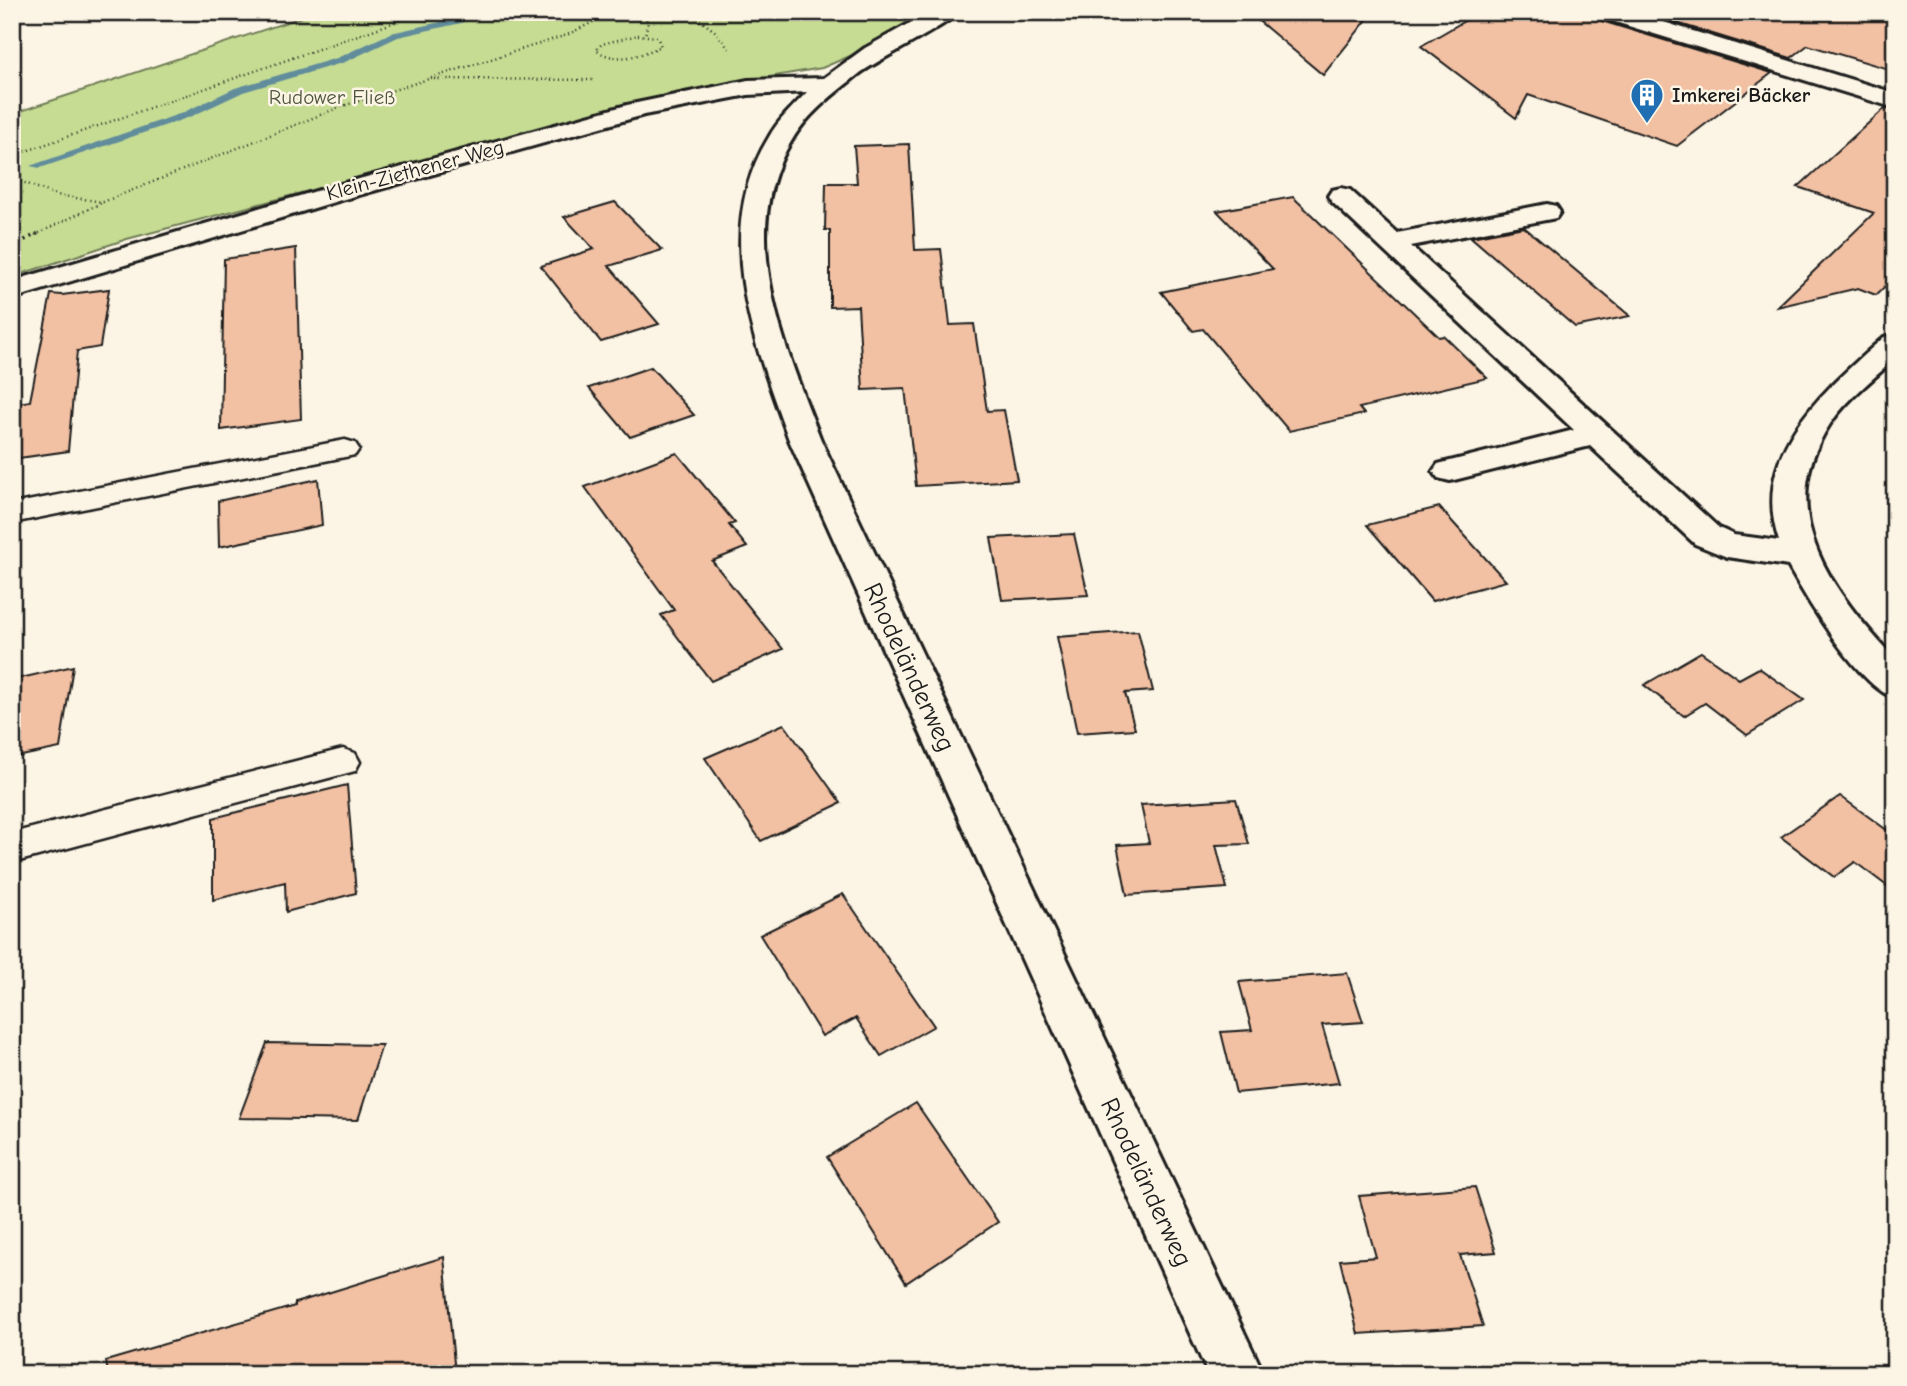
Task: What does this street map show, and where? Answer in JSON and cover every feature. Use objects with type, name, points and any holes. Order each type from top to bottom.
[{"type":"street","name":"Rhodeländerweg","points":[[947,12],[825,85],[793,117],[776,141],[758,184],[752,209],[751,263],[766,335],[805,440],[1236,1374]]},
{"type":"street","points":[[1606,12],[1895,101]]},
{"type":"street","name":"Klein-Ziethener Weg","points":[[12,290],[325,194],[660,105],[748,87],[789,83],[825,85]]},
{"type":"street","points":[[1341,196],[1707,536],[1727,545],[1800,556]]},
{"type":"street","points":[[1391,242],[1547,212]]},
{"type":"street","points":[[1895,343],[1817,419],[1796,453],[1787,491],[1790,524],[1813,585],[1895,684]]},
{"type":"street","points":[[1450,471],[1597,433]]},
{"type":"lane","points":[[12,514],[345,449]]},
{"type":"lane","points":[[12,848],[343,762]]},
{"type":"path","points":[[12,156],[424,12]]},
{"type":"path","points":[[12,247],[103,202],[302,121],[567,35],[613,12]]},
{"type":"path","points":[[641,12],[648,22],[645,35]]},
{"type":"path","points":[[689,12],[703,21],[723,41],[748,87]]},
{"type":"path","points":[[645,35],[657,37],[661,46],[642,55],[629,56],[610,56],[596,50],[597,46],[604,43],[645,35]]},
{"type":"path","points":[[426,79],[604,80]]},
{"type":"path","points":[[12,178],[56,195],[103,202]]},
{"type":"green space","name":"Rudower Fließ","points":[[317,12],[928,12],[857,53],[822,68],[685,91],[127,239],[12,277],[12,114]]},
{"type":"building","points":[[1248,12],[1373,12],[1323,75]]},
{"type":"building","points":[[1480,12],[1594,12],[1598,20],[1772,73],[1677,146],[1528,95],[1516,118],[1421,46]]},
{"type":"building","points":[[1641,12],[1895,12],[1895,71],[1808,45],[1791,58]]},
{"type":"building","points":[[1885,108],[1895,110],[1895,277],[1876,295],[1858,288],[1777,307],[1874,213],[1798,187]]},
{"type":"building","points":[[909,144],[915,250],[941,249],[950,325],[974,324],[987,411],[1004,410],[1017,480],[916,486],[905,388],[863,390],[858,306],[830,307],[830,230],[825,230],[826,183],[857,183],[854,146]]},
{"type":"building","points":[[1293,197],[1439,337],[1444,336],[1487,378],[1359,408],[1364,414],[1289,431],[1203,329],[1193,331],[1161,292],[1273,269],[1217,211]]},
{"type":"building","points":[[615,202],[662,250],[609,266],[659,324],[601,342],[541,266],[594,249],[564,217]]},
{"type":"building","points":[[1524,227],[1630,316],[1575,327],[1471,237]]},
{"type":"building","points":[[296,248],[301,419],[221,430],[224,259]]},
{"type":"building","points":[[109,289],[100,347],[77,351],[68,451],[12,459],[12,404],[30,401],[51,294]]},
{"type":"building","points":[[651,367],[694,415],[630,437],[589,388]]},
{"type":"building","points":[[677,453],[735,523],[729,525],[747,547],[712,561],[783,649],[711,681],[661,615],[674,610],[585,487]]},
{"type":"building","points":[[318,479],[322,525],[219,547],[218,501]]},
{"type":"building","points":[[1439,507],[1506,581],[1432,601],[1367,525]]},
{"type":"building","points":[[1074,534],[1088,595],[1002,600],[991,538]]},
{"type":"building","points":[[1138,631],[1153,691],[1125,693],[1135,729],[1077,733],[1057,637]]},
{"type":"building","points":[[1701,652],[1739,679],[1759,668],[1804,700],[1747,735],[1705,703],[1684,716],[1644,685]]},
{"type":"building","points":[[73,666],[60,748],[12,758],[12,680]]},
{"type":"building","points":[[784,724],[841,803],[761,841],[705,758]]},
{"type":"building","points":[[347,785],[356,893],[286,912],[285,882],[213,900],[213,818]]},
{"type":"building","points":[[1840,796],[1895,836],[1895,892],[1855,862],[1834,877],[1781,837]]},
{"type":"building","points":[[1236,799],[1249,844],[1216,845],[1227,888],[1127,895],[1117,845],[1149,843],[1141,805]]},
{"type":"building","points":[[843,894],[934,1026],[881,1056],[856,1018],[822,1036],[760,935]]},
{"type":"building","points":[[1347,973],[1363,1022],[1322,1025],[1339,1083],[1236,1093],[1221,1032],[1252,1030],[1239,982]]},
{"type":"building","points":[[267,1043],[382,1045],[358,1120],[239,1118]]},
{"type":"building","points":[[916,1103],[998,1222],[906,1283],[827,1157]]},
{"type":"building","points":[[1475,1187],[1496,1252],[1460,1255],[1483,1326],[1358,1334],[1340,1260],[1376,1257],[1359,1196]]},
{"type":"building","points":[[444,1257],[455,1374],[108,1374],[106,1361],[295,1306],[295,1303]]},
{"type":"waterway","name":"Rudower Fließ","points":[[36,166],[186,115],[239,90],[341,60],[395,35],[457,21],[479,12]]},
{"type":"place","name":"Imkerei Bäcker","points":[[1647,125]]}]
